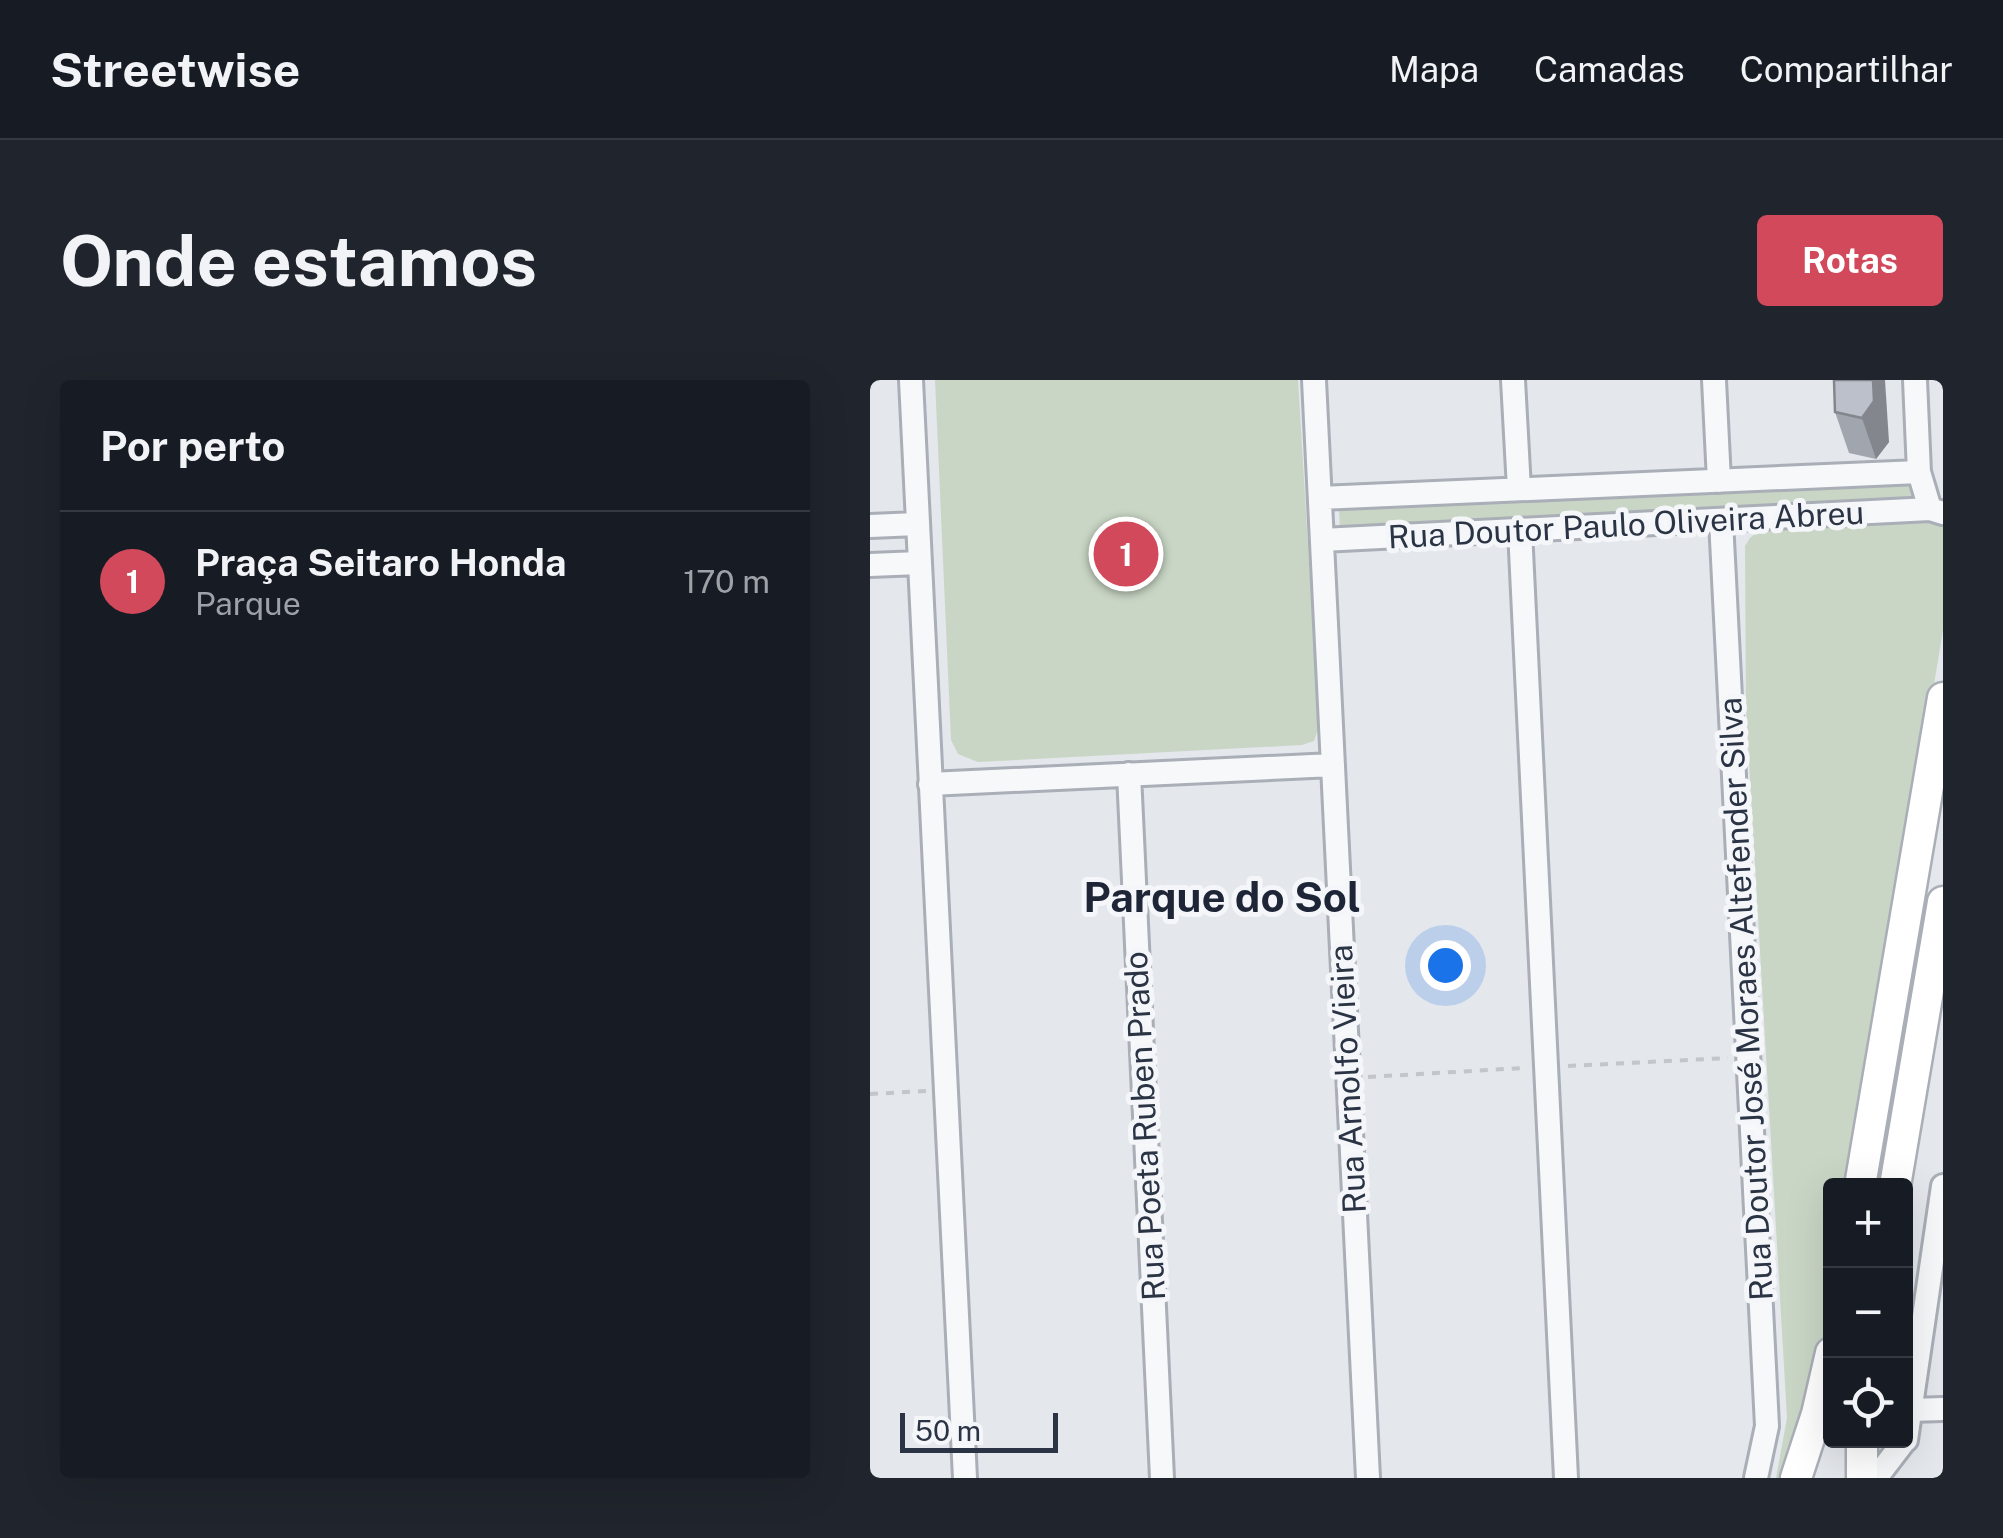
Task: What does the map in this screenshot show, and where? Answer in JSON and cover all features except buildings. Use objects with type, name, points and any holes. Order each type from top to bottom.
[{"type":"street","points":[[910,380],[965,1478]]},
{"type":"street","name":"Rua Arnolfo Vieira","points":[[1314,380],[1368,1478]]},
{"type":"street","points":[[1513,380],[1519,490]]},
{"type":"street","points":[[1714,380],[1719,481]]},
{"type":"street","points":[[1914,380],[1919,472],[1936,511]]},
{"type":"street","name":"Rua Doutor Paulo Oliveira Abreu","points":[[1320,498],[1919,472]]},
{"type":"street","name":"Rua Doutor Paulo Oliveira Abreu","points":[[1322,540],[1936,511]]},
{"type":"street","name":"Rua Doutor José Moraes Altefender Silva","points":[[1722,520],[1767,1426],[1756,1478]]},
{"type":"street","points":[[870,526],[917,524]]},
{"type":"street","points":[[1520,530],[1566,1478]]},
{"type":"street","points":[[870,564],[919,563]]},
{"type":"street","points":[[1861,1178],[1943,698]]},
{"type":"street","points":[[930,784],[1333,765]]},
{"type":"street","name":"Rua Poeta Ruben Prado","points":[[1129,774],[1162,1478]]},
{"type":"street","points":[[1896,1178],[1943,902]]},
{"type":"street","points":[[1913,1390],[1942,1197]]},
{"type":"street","points":[[1796,1478],[1817,1414],[1829,1358]]},
{"type":"street","points":[[1913,1410],[1943,1409]]},
{"type":"street","points":[[1862,1448],[1862,1478]]},
{"type":"street","points":[[1876,1478],[1899,1448]]},
{"type":"path","points":[[870,1094],[946,1090]]},
{"type":"green space","points":[[935,380],[1298,380],[1319,727],[1314,741],[1302,745],[978,762],[958,754],[951,740]]},
{"type":"green space","points":[[1912,480],[1913,501],[1340,529],[1339,509]]},
{"type":"green space","points":[[1926,519],[1943,525],[1943,630],[1852,1178],[1823,1178],[1823,1354],[1790,1478],[1776,1478],[1787,1418],[1746,709],[1745,546],[1761,529]]},
{"type":"place","name":"Praça Seitaro Honda","points":[[1126,554]]},
{"type":"district","name":"Parque do Sol","points":[[1222,897]]}]
